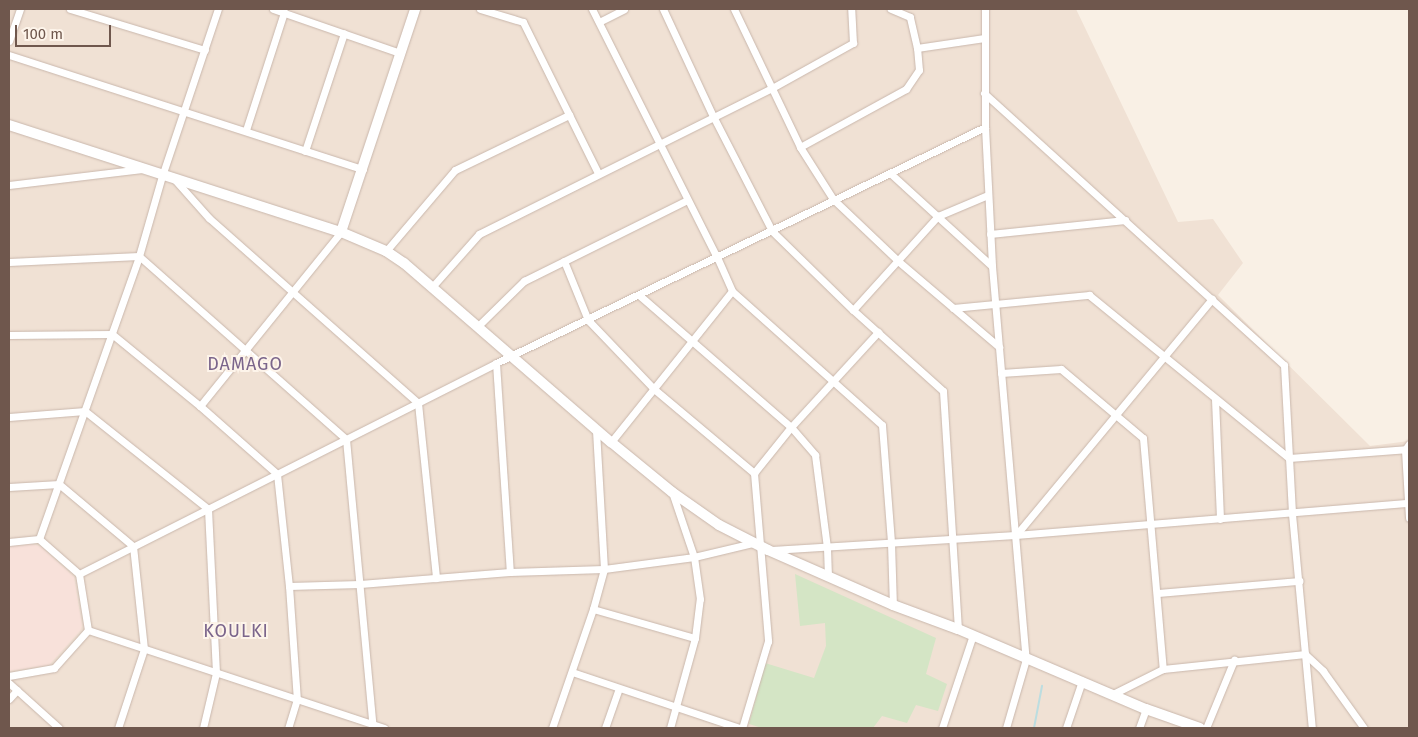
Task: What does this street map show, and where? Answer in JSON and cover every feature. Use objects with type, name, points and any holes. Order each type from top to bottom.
[{"type":"main road","points":[[340,232],[363,169],[415,9]]},
{"type":"main road","points":[[9,125],[176,181],[340,232],[386,251],[432,287],[511,358],[611,442],[672,492],[719,525],[828,577],[893,605],[973,635],[1146,709],[1194,727]]},
{"type":"street","points":[[9,41],[20,9]]},
{"type":"street","points":[[70,9],[205,50]]},
{"type":"street","points":[[39,539],[139,256],[162,176],[218,9]]},
{"type":"street","points":[[273,9],[400,53]]},
{"type":"street","points":[[480,9],[523,22],[598,174]]},
{"type":"street","points":[[592,9],[717,257],[732,291],[882,424],[891,543],[893,605]]},
{"type":"street","points":[[599,22],[624,9]]},
{"type":"street","points":[[663,9],[713,116],[772,230],[853,310],[943,391],[954,538],[958,629]]},
{"type":"street","points":[[734,9],[800,147],[833,199],[898,261],[999,347]]},
{"type":"street","points":[[432,287],[480,234],[658,143],[772,88],[853,43],[851,9]]},
{"type":"street","points":[[800,147],[906,89],[919,70],[917,48],[910,17],[891,9]]},
{"type":"street","points":[[985,9],[984,93],[992,266],[1026,659],[1006,728]]},
{"type":"street","points":[[246,130],[284,12]]},
{"type":"street","points":[[305,151],[344,33]]},
{"type":"street","points":[[917,48],[984,38]]},
{"type":"street","points":[[9,55],[184,113],[246,130],[363,169]]},
{"type":"street","points":[[984,93],[1284,365],[1292,514],[1312,728]]},
{"type":"street","points":[[386,251],[454,170],[569,115]]},
{"type":"street","points":[[79,574],[496,363],[511,358],[833,199],[985,127]]},
{"type":"street","points":[[9,185],[142,169]]},
{"type":"street","points":[[890,173],[992,266]]},
{"type":"street","points":[[176,181],[209,218],[294,291],[418,403],[436,578]]},
{"type":"street","points":[[853,310],[938,216],[988,195]]},
{"type":"street","points":[[478,327],[524,281],[687,200]]},
{"type":"street","points":[[990,234],[1125,220]]},
{"type":"street","points":[[200,406],[340,232]]},
{"type":"street","points":[[9,262],[139,256],[246,348],[346,439],[373,727]]},
{"type":"street","points":[[564,261],[588,320],[654,389],[754,472]]},
{"type":"street","points":[[611,442],[690,341],[732,291]]},
{"type":"street","points":[[639,295],[790,427],[815,455],[828,577]]},
{"type":"street","points":[[953,308],[1089,295],[1289,458],[1408,448],[1409,518]]},
{"type":"street","points":[[1016,535],[1212,299]]},
{"type":"street","points":[[572,672],[741,728],[768,641],[754,472],[790,427],[878,332]]},
{"type":"street","points":[[9,335],[112,334],[200,406],[277,474],[289,586],[297,700],[288,728]]},
{"type":"street","points":[[496,363],[510,572]]},
{"type":"street","points":[[1001,373],[1061,369],[1143,438],[1158,593],[1163,669]]},
{"type":"street","points":[[1216,400],[1220,519]]},
{"type":"street","points":[[9,417],[85,410],[208,509],[216,672],[203,728]]},
{"type":"street","points":[[552,728],[593,609],[604,569],[596,429]]},
{"type":"street","points":[[9,487],[58,484],[133,546],[144,649],[118,728]]},
{"type":"street","points":[[670,728],[695,638],[700,599],[694,557],[672,492]]},
{"type":"street","points":[[289,586],[360,584],[510,572],[604,569],[761,546],[826,548],[1409,504]]},
{"type":"street","points":[[9,542],[39,539],[79,574],[88,630]]},
{"type":"street","points":[[1158,593],[1299,581]]},
{"type":"street","points":[[593,609],[695,638]]},
{"type":"street","points":[[88,630],[373,727],[384,728]]},
{"type":"street","points":[[9,676],[54,668],[88,630]]},
{"type":"street","points":[[942,728],[973,635]]},
{"type":"street","points":[[1113,694],[1163,669],[1305,654],[1324,671],[1364,728]]},
{"type":"street","points":[[1206,728],[1234,660]]},
{"type":"street","points":[[1066,728],[1082,681]]},
{"type":"street","points":[[9,683],[59,728]]},
{"type":"street","points":[[605,728],[619,688]]},
{"type":"street","points":[[9,699],[17,690]]},
{"type":"street","points":[[1138,728],[1146,709]]},
{"type":"shaded area","points":[[9,9],[1076,9],[1178,222],[1213,219],[1243,263],[1218,295],[1370,446],[1409,441],[1409,728],[9,728]]},
{"type":"shaded area","points":[[31,544],[40,546],[74,577],[82,626],[80,631],[49,665],[9,671],[9,546]]},
{"type":"green space","points":[[795,574],[936,638],[926,674],[947,684],[938,711],[916,705],[907,723],[882,716],[873,728],[762,728],[749,724],[765,663],[814,678],[826,646],[825,623],[800,626]]},
{"type":"waterway","points":[[1034,728],[1042,686]]},
{"type":"district","name":"DAMAGO","points":[[245,364]]},
{"type":"district","name":"KOULKI","points":[[236,631]]}]
